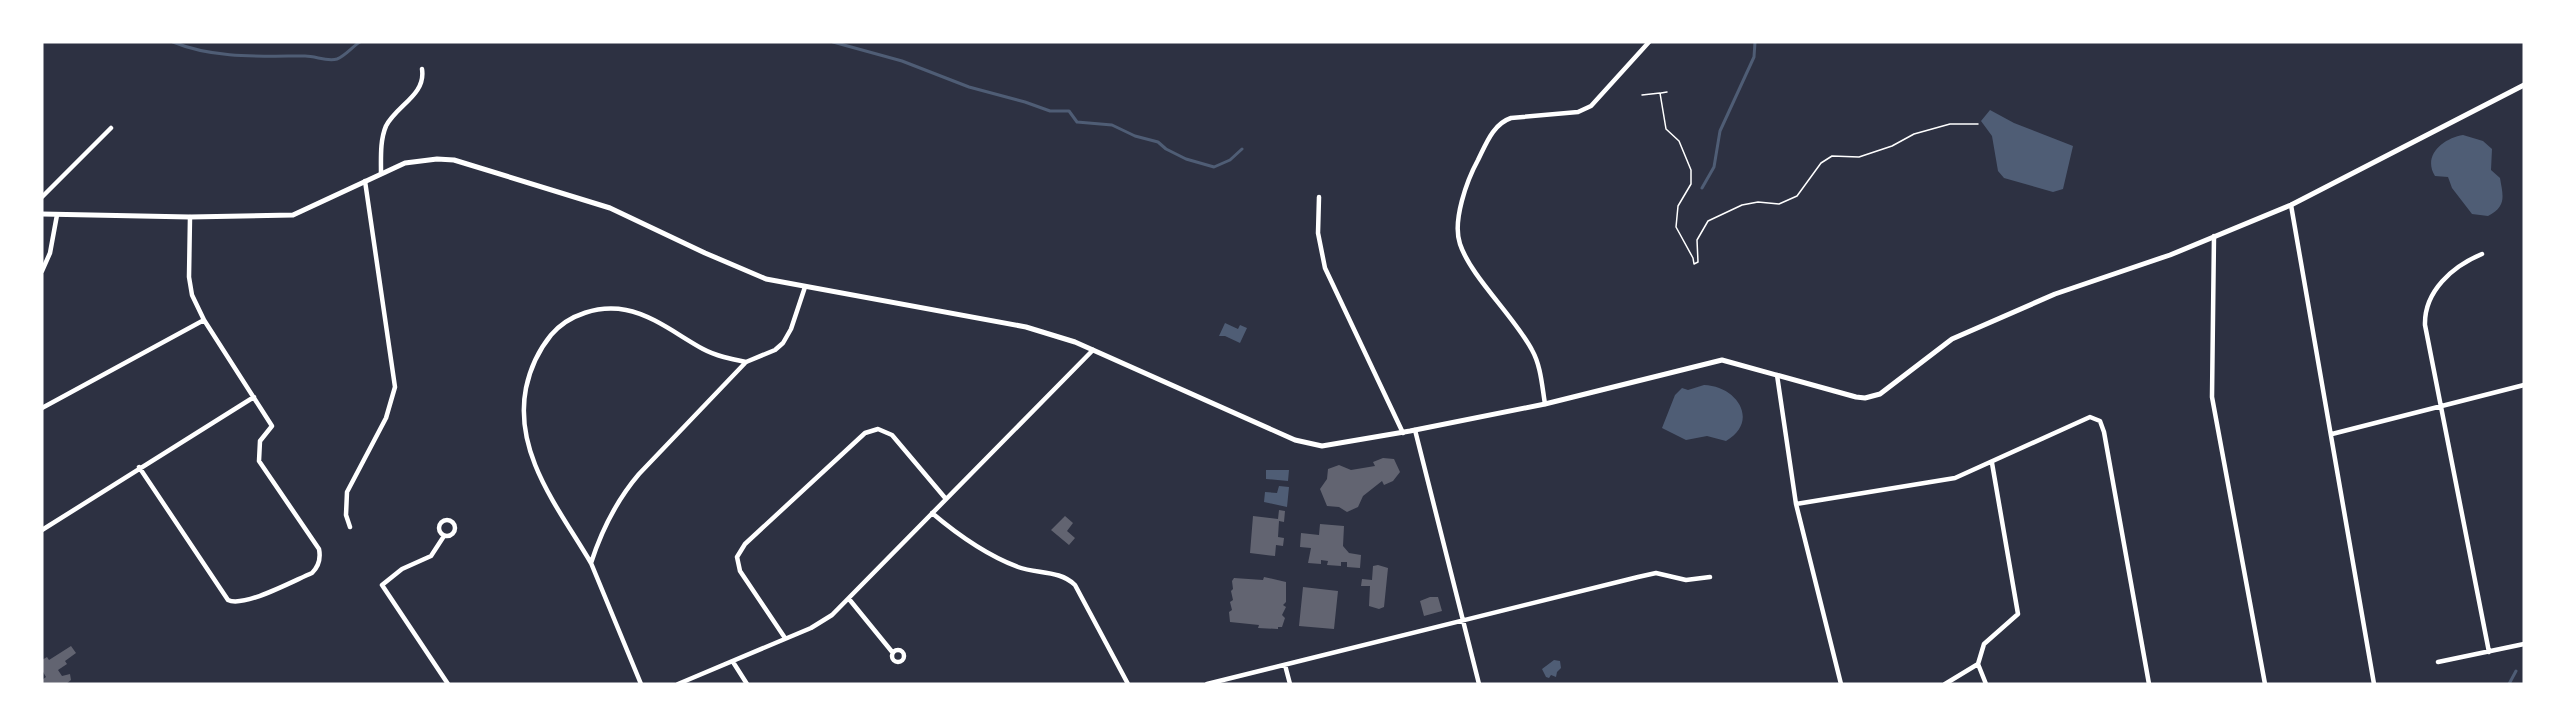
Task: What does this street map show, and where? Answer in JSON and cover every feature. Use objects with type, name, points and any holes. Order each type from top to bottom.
[{"type":"street","points":[[1545,404],[1534,352],[1466,257],[1459,241],[1466,186],[1493,132],[1503,120],[1578,112],[1591,106],[1649,42]]},
{"type":"street","points":[[381,173],[385,128],[393,115],[416,93],[423,82],[422,69]]},
{"type":"street","points":[[42,214],[293,215],[313,208],[365,180],[405,163],[437,159],[477,165],[610,208],[738,269],[766,279],[1026,327],[1093,350],[1294,440],[1322,446],[1403,433],[1545,404],[1722,360],[1856,397],[1871,397],[1880,394],[1952,339],[2055,294],[2170,255],[2290,206],[2524,85]]},
{"type":"street","points":[[42,196],[111,128]]},
{"type":"street","points":[[350,527],[345,503],[347,492],[386,418],[395,387],[365,180]]},
{"type":"street","points":[[1319,197],[1318,233],[1325,268],[1403,433]]},
{"type":"street","points":[[2290,206],[2332,434],[2374,684]]},
{"type":"street","points":[[42,272],[50,253],[57,215]]},
{"type":"street","points":[[139,467],[223,594],[233,603],[247,600],[312,573],[319,562],[319,549],[259,461],[260,441],[272,426],[204,320],[192,295],[189,277],[190,216]]},
{"type":"street","points":[[2214,236],[2212,397],[2265,684]]},
{"type":"street","points":[[2482,254],[2460,265],[2449,274],[2434,293],[2424,314],[2489,652]]},
{"type":"street","points":[[591,563],[604,526],[625,490],[746,362],[775,350],[783,343],[791,329],[805,287]]},
{"type":"street","points":[[641,684],[591,563],[537,470],[524,434],[523,415],[529,375],[545,342],[564,323],[576,316],[597,310],[617,309],[647,318],[705,350],[746,362]]},
{"type":"street","points":[[42,408],[204,320]]},
{"type":"street","points":[[678,684],[811,628],[831,615],[1093,350]]},
{"type":"street","points":[[1777,375],[1796,504],[1841,684]]},
{"type":"street","points":[[2332,434],[2524,385]]},
{"type":"street","points":[[42,530],[139,467],[254,398]]},
{"type":"street","points":[[1796,504],[1954,478],[2091,417],[2100,421],[2104,432],[2149,684]]},
{"type":"street","points":[[785,639],[740,571],[737,557],[745,544],[865,432],[878,429],[892,435],[946,499]]},
{"type":"street","points":[[1415,430],[1479,684]]},
{"type":"street","points":[[1986,684],[1978,664],[1984,644],[2018,614],[1992,463]]},
{"type":"street","points":[[932,513],[986,553],[1020,568],[1068,579],[1075,585],[1128,684]]},
{"type":"street","points":[[444,536],[432,556],[402,569],[382,585],[448,684]]},
{"type":"street","points":[[1207,684],[1647,575],[1663,574],[1686,580],[1710,577]]},
{"type":"street","points":[[849,599],[893,653]]},
{"type":"street","points":[[2438,662],[2524,644]]},
{"type":"street","points":[[733,662],[747,684]]},
{"type":"street","points":[[1945,684],[1978,664]]},
{"type":"street","points":[[1285,665],[1290,684]]},
{"type":"path","points":[[1642,95],[1667,92]]},
{"type":"path","points":[[1660,93],[1666,129],[1679,141],[1691,170],[1691,183],[1678,206],[1676,227],[1694,264],[1698,262],[1697,240],[1708,221],[1742,206],[1758,202],[1779,204],[1797,196],[1821,163],[1832,156],[1859,157],[1892,146],[1914,134],[1950,124],[1978,124]]},
{"type":"water","points":[[1990,110],[2014,123],[2073,146],[2063,189],[2053,192],[2004,178],[1998,171],[1992,136],[1981,121]]},
{"type":"water","points":[[2463,135],[2483,141],[2492,149],[2491,170],[2500,178],[2503,195],[2501,204],[2488,216],[2472,214],[2452,188],[2448,177],[2435,176],[2432,168],[2431,161],[2437,149],[2449,140]]},
{"type":"water","points":[[1225,323],[1238,329],[1240,325],[1247,328],[1240,343],[1225,336],[1219,336]]},
{"type":"water","points":[[1704,385],[1726,391],[1740,406],[1743,415],[1742,424],[1726,441],[1707,436],[1686,440],[1662,428],[1675,395],[1682,388],[1688,390]]},
{"type":"water","points":[[1266,470],[1289,470],[1288,481],[1266,479]]},
{"type":"water","points":[[1279,486],[1289,487],[1287,507],[1264,502],[1265,492],[1277,493]]},
{"type":"water","points":[[1554,660],[1560,661],[1561,668],[1556,677],[1551,675],[1549,678],[1546,677],[1542,669]]},
{"type":"building","points":[[1383,458],[1394,459],[1400,472],[1393,481],[1384,485],[1382,481],[1363,496],[1358,507],[1347,512],[1339,507],[1327,506],[1320,489],[1327,479],[1328,469],[1339,465],[1351,470],[1375,466],[1373,462]]},
{"type":"building","points":[[1279,510],[1285,511],[1284,522],[1279,521],[1278,537],[1284,538],[1283,546],[1276,545],[1275,556],[1250,553],[1253,516],[1278,519]]},
{"type":"building","points":[[1065,516],[1073,523],[1067,531],[1075,538],[1069,545],[1051,530]]},
{"type":"building","points":[[1320,524],[1344,526],[1343,546],[1349,553],[1361,555],[1360,568],[1347,567],[1347,562],[1341,562],[1341,566],[1327,565],[1328,561],[1321,560],[1321,564],[1308,563],[1311,548],[1300,547],[1301,533],[1319,535]]},
{"type":"building","points":[[1373,566],[1388,568],[1384,607],[1379,609],[1369,606],[1370,586],[1361,586],[1362,579],[1372,580]]},
{"type":"building","points":[[1264,577],[1286,582],[1286,602],[1283,605],[1286,607],[1282,615],[1285,618],[1282,627],[1278,629],[1258,628],[1259,625],[1230,622],[1229,612],[1232,610],[1230,602],[1233,600],[1231,591],[1234,578],[1263,580]]},
{"type":"building","points":[[1303,587],[1338,591],[1334,629],[1299,626]]},
{"type":"building","points":[[1438,597],[1442,611],[1424,616],[1420,601]]},
{"type":"building","points":[[71,646],[76,653],[65,661],[67,664],[58,670],[62,676],[70,674],[71,680],[66,684],[42,684],[42,680],[46,677],[42,670],[42,660],[47,657],[49,660]]},
{"type":"waterway","points":[[173,42],[221,54],[305,56],[329,60],[340,58],[360,42]]},
{"type":"waterway","points":[[833,42],[902,61],[969,87],[1050,111],[1069,111],[1077,122],[1112,125],[1135,136],[1158,142],[1166,149],[1186,159],[1214,167],[1230,160],[1242,149]]},
{"type":"waterway","points":[[1702,188],[1714,167],[1720,131],[1754,57],[1755,42]]},
{"type":"waterway","points":[[2509,684],[2516,671]]}]
